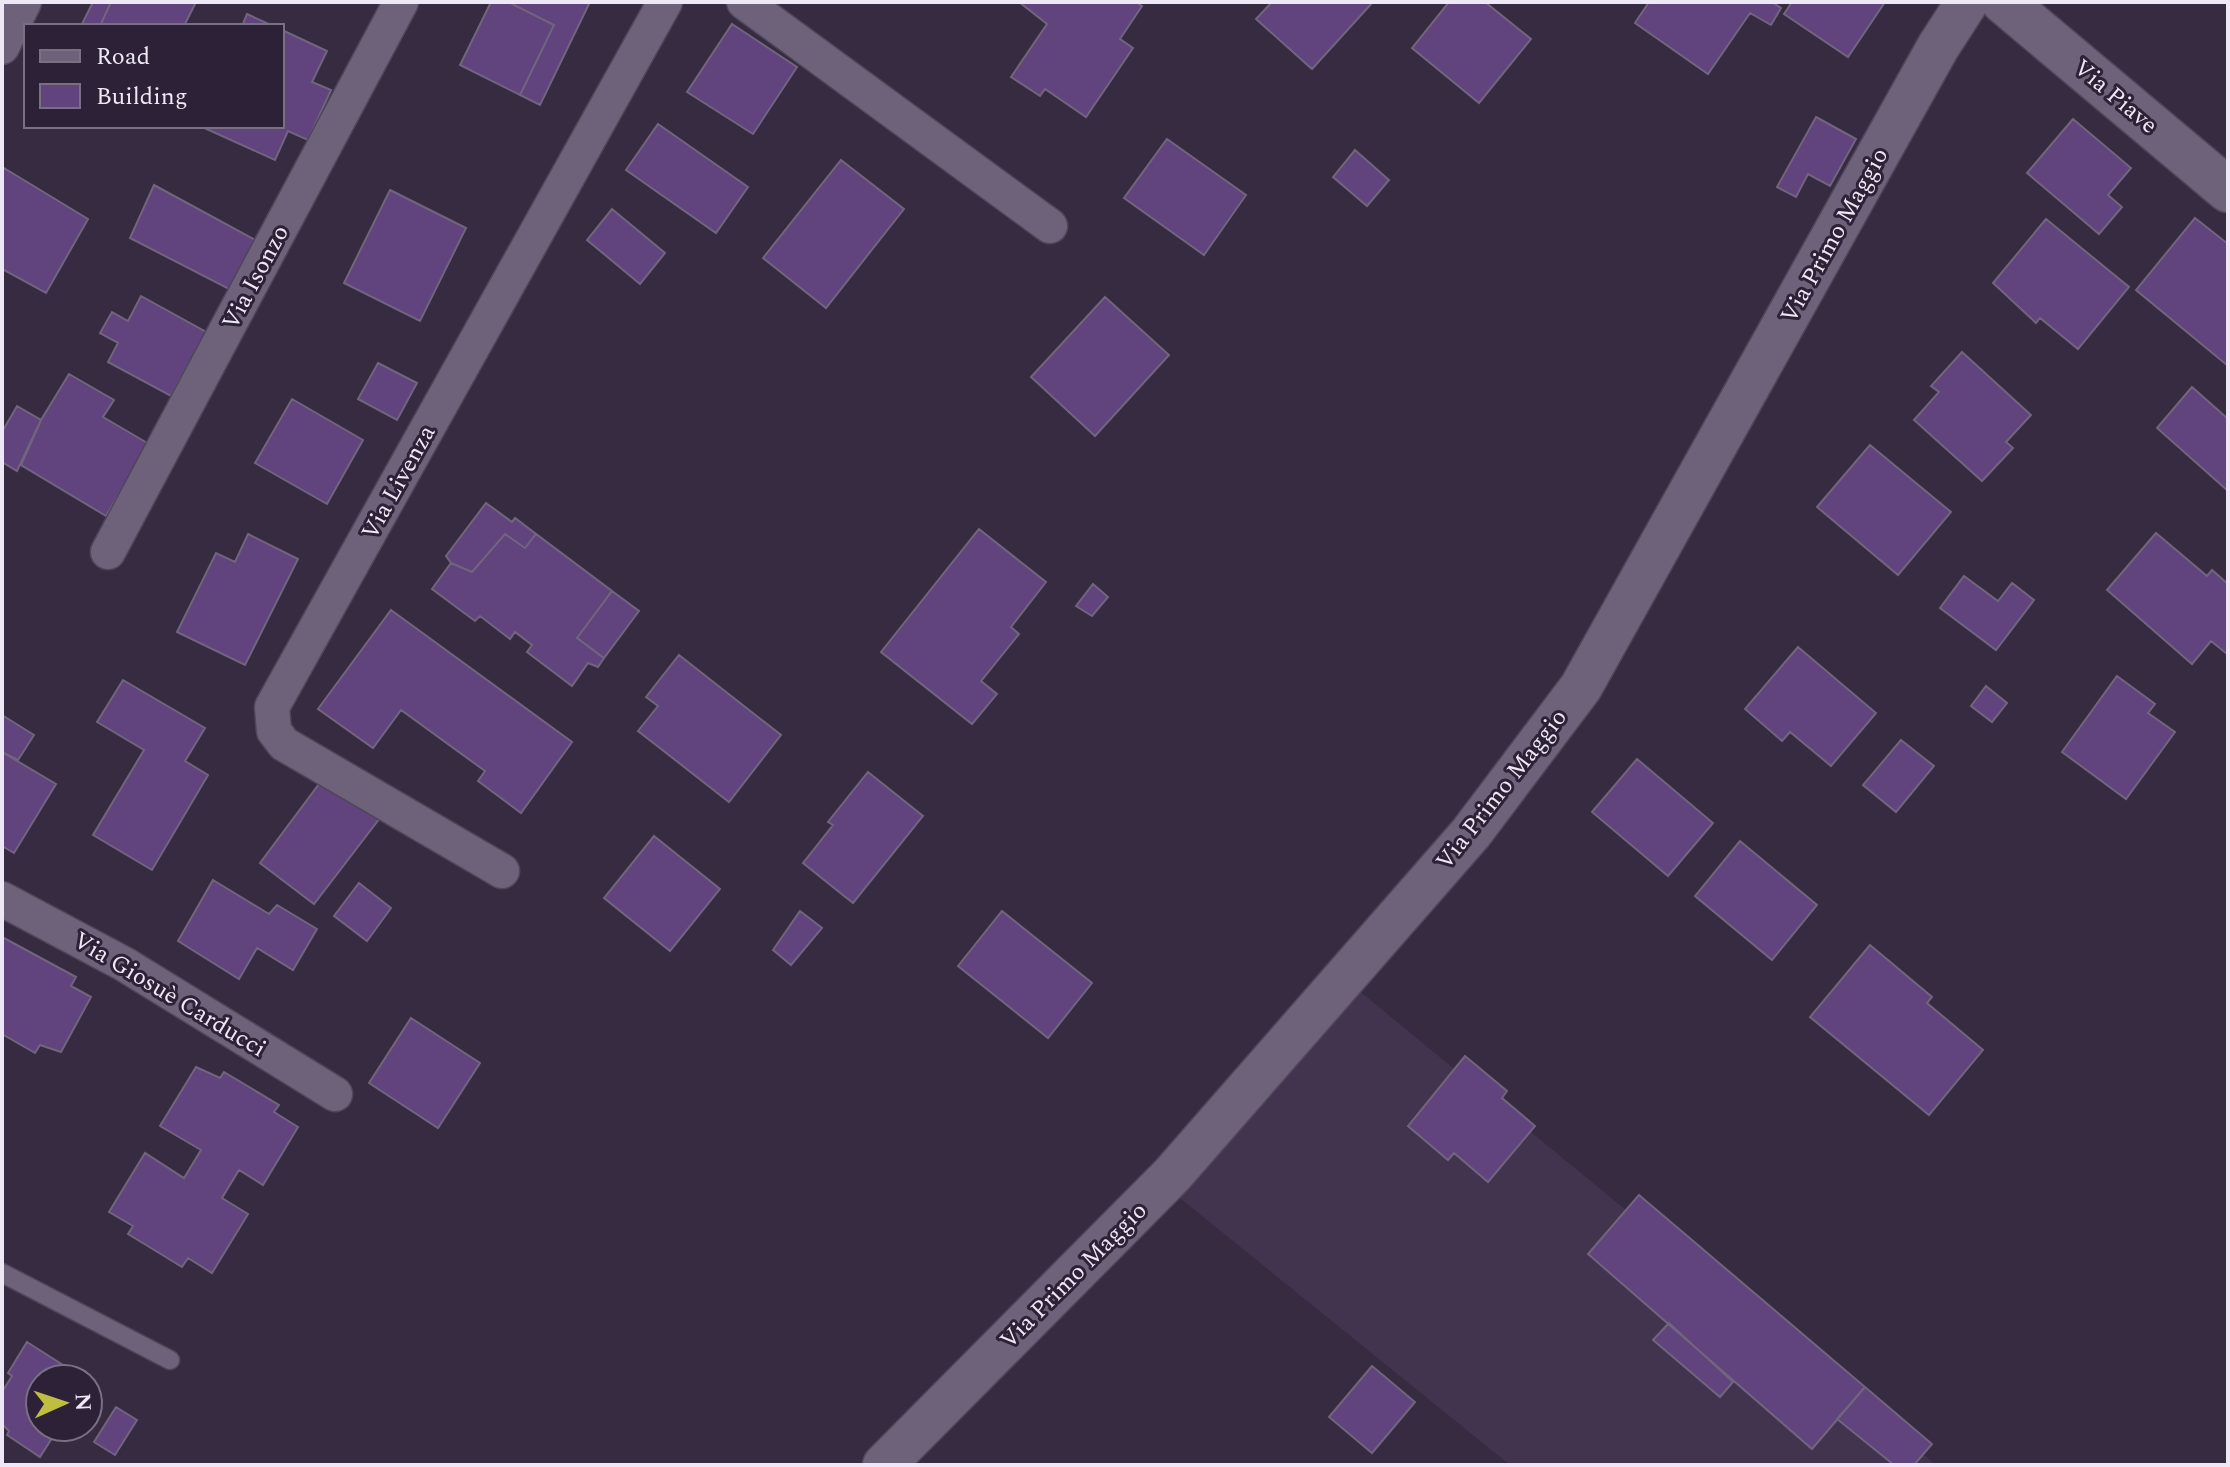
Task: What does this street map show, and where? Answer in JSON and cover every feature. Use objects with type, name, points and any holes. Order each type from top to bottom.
[{"type":"main road","name":"Via Piave","points":[[2004,2],[2228,190]]},
{"type":"street","points":[[2,47],[24,2]]},
{"type":"street","name":"Via Isonzo","points":[[108,552],[401,2]]},
{"type":"street","name":"Via Livenza","points":[[502,871],[284,744],[274,731],[272,707],[665,2]]},
{"type":"street","points":[[744,2],[1050,226]]},
{"type":"street","name":"Via Primo Maggio","points":[[884,1465],[1172,1175],[1471,833],[1581,687],[1938,47],[1967,2]]},
{"type":"street","name":"Via Giosuè Carducci","points":[[2,899],[124,964],[335,1094]]},
{"type":"lane","points":[[2,1273],[170,1360]]},
{"type":"shaded area","points":[[1357,989],[1936,1465],[1510,1465],[1170,1190]]},
{"type":"building","points":[[93,2],[111,2],[101,24],[82,24]]},
{"type":"building","points":[[111,2],[196,2],[185,24],[101,24]]},
{"type":"building","points":[[491,2],[508,2],[554,25],[520,95],[460,65]]},
{"type":"building","points":[[508,2],[589,4],[540,105],[520,95],[554,25]]},
{"type":"building","points":[[1019,2],[1136,2],[1142,6],[1120,39],[1133,48],[1086,117],[1045,89],[1040,96],[1011,77],[1047,24]]},
{"type":"building","points":[[1272,2],[1373,2],[1312,69],[1256,19]]},
{"type":"building","points":[[1449,2],[1485,2],[1531,39],[1479,103],[1412,48]]},
{"type":"building","points":[[1649,2],[1772,2],[1781,8],[1771,25],[1750,13],[1708,74],[1635,23]]},
{"type":"building","points":[[1792,2],[1885,2],[1848,57],[1784,14]]},
{"type":"building","points":[[247,14],[269,24],[243,24]]},
{"type":"building","points":[[732,24],[797,67],[753,134],[687,92]]},
{"type":"building","points":[[284,31],[327,51],[312,82],[331,90],[308,140],[288,131],[275,160],[204,128],[284,128]]},
{"type":"building","points":[[1816,117],[1856,139],[1830,186],[1808,174],[1796,197],[1777,187]]},
{"type":"building","points":[[2073,119],[2131,168],[2108,195],[2122,207],[2099,234],[2027,173]]},
{"type":"building","points":[[658,124],[748,187],[716,233],[626,170]]},
{"type":"building","points":[[1167,139],[1246,195],[1204,255],[1124,198]]},
{"type":"building","points":[[1355,150],[1389,180],[1367,206],[1333,177]]},
{"type":"building","points":[[841,160],[904,209],[826,308],[763,258]]},
{"type":"building","points":[[4,168],[88,219],[46,293],[2,269]]},
{"type":"building","points":[[154,185],[257,241],[229,289],[130,238]]},
{"type":"building","points":[[390,190],[466,228],[420,321],[344,283]]},
{"type":"building","points":[[612,209],[665,253],[640,284],[587,240]]},
{"type":"building","points":[[2195,218],[2228,244],[2228,366],[2136,290]]},
{"type":"building","points":[[2046,219],[2129,287],[2078,349],[2040,318],[2036,323],[1993,283]]},
{"type":"building","points":[[141,296],[206,332],[171,396],[108,362],[118,343],[100,333],[112,312],[128,321]]},
{"type":"building","points":[[1105,297],[1169,355],[1095,436],[1031,377]]},
{"type":"building","points":[[1962,352],[2031,415],[2006,442],[2013,448],[1982,481],[1914,420],[1939,392],[1931,386]]},
{"type":"building","points":[[378,363],[417,383],[397,420],[358,399]]},
{"type":"building","points":[[69,374],[114,400],[103,417],[149,444],[106,516],[21,465],[41,420]]},
{"type":"building","points":[[2192,387],[2228,419],[2228,491],[2157,428]]},
{"type":"building","points":[[292,399],[363,440],[327,504],[255,463]]},
{"type":"building","points":[[17,406],[41,420],[17,471],[2,462],[2,432]]},
{"type":"building","points":[[1870,445],[1951,512],[1898,575],[1817,507]]},
{"type":"building","points":[[486,503],[512,522],[515,518],[536,534],[525,548],[505,534],[472,572],[451,563],[446,556]]},
{"type":"building","points":[[979,529],[1046,582],[1011,627],[1019,634],[981,681],[997,694],[972,724],[881,652]]},
{"type":"building","points":[[2156,533],[2207,576],[2212,570],[2228,584],[2227,654],[2211,641],[2192,664],[2107,590]]},
{"type":"building","points":[[248,534],[298,559],[245,665],[177,632],[216,553],[235,562]]},
{"type":"building","points":[[505,534],[525,548],[536,534],[612,591],[577,638],[604,658],[598,667],[588,663],[572,686],[527,652],[532,645],[515,632],[510,639],[480,616],[475,621],[432,589],[451,563],[472,572]]},
{"type":"building","points":[[1964,576],[1998,601],[2012,583],[2034,600],[1996,650],[1940,608]]},
{"type":"building","points":[[1093,584],[1108,597],[1092,616],[1076,606]]},
{"type":"building","points":[[612,591],[639,611],[604,658],[577,638]]},
{"type":"building","points":[[391,610],[572,742],[521,813],[478,781],[485,771],[401,710],[373,748],[318,709]]},
{"type":"building","points":[[1798,647],[1876,713],[1831,766],[1790,732],[1782,741],[1745,709]]},
{"type":"building","points":[[679,655],[781,735],[729,802],[638,731],[658,706],[646,697]]},
{"type":"building","points":[[2117,676],[2155,704],[2148,713],[2175,732],[2126,799],[2062,752]]},
{"type":"building","points":[[123,680],[205,728],[185,761],[208,775],[152,870],[93,835],[144,750],[97,722]]},
{"type":"building","points":[[1986,686],[2007,703],[1992,722],[1971,706]]},
{"type":"building","points":[[2,715],[34,735],[18,760],[2,752]]},
{"type":"building","points":[[1901,740],[1934,766],[1896,812],[1863,785]]},
{"type":"building","points":[[2,752],[56,784],[14,853],[2,846]]},
{"type":"building","points":[[1637,759],[1713,823],[1668,876],[1592,812]]},
{"type":"building","points":[[868,772],[923,816],[853,903],[803,863],[833,825],[828,822]]},
{"type":"building","points":[[325,776],[380,818],[314,904],[260,863]]},
{"type":"building","points":[[654,836],[720,889],[670,951],[604,898]]},
{"type":"building","points":[[1740,841],[1817,905],[1772,960],[1695,896]]},
{"type":"building","points":[[213,880],[269,914],[277,905],[317,929],[293,970],[257,948],[239,979],[178,941]]},
{"type":"building","points":[[359,883],[391,908],[367,941],[334,916]]},
{"type":"building","points":[[800,911],[822,928],[791,965],[773,950]]},
{"type":"building","points":[[1002,911],[1092,983],[1048,1038],[958,966]]},
{"type":"building","points":[[2,937],[76,977],[71,986],[91,997],[61,1052],[40,1045],[35,1053],[2,1034]]},
{"type":"building","points":[[1870,945],[1932,997],[1927,1003],[1983,1050],[1929,1115],[1810,1017]]},
{"type":"building","points":[[411,1018],[480,1063],[438,1128],[369,1083]]},
{"type":"building","points":[[1465,1056],[1507,1091],[1502,1098],[1535,1126],[1488,1182],[1454,1153],[1448,1160],[1408,1126]]},
{"type":"building","points":[[196,1067],[220,1078],[224,1072],[279,1105],[274,1112],[298,1127],[263,1185],[239,1170],[222,1198],[248,1214],[212,1273],[188,1258],[182,1267],[128,1234],[133,1226],[109,1212],[145,1153],[184,1178],[201,1150],[160,1126]]},
{"type":"building","points":[[1639,1195],[1865,1387],[1812,1449],[1588,1254]]},
{"type":"building","points":[[1669,1323],[1733,1382],[1720,1397],[1653,1340]]},
{"type":"building","points":[[27,1342],[60,1363],[24,1363],[24,1443],[49,1443],[40,1457],[7,1435],[9,1431],[2,1424],[2,1392],[12,1376],[8,1373]]},
{"type":"building","points":[[1372,1366],[1415,1402],[1372,1453],[1329,1417]]},
{"type":"building","points":[[1865,1387],[1932,1444],[1914,1465],[1894,1465],[1837,1419]]},
{"type":"building","points":[[116,1407],[137,1420],[115,1455],[96,1443],[104,1443],[104,1426]]}]
